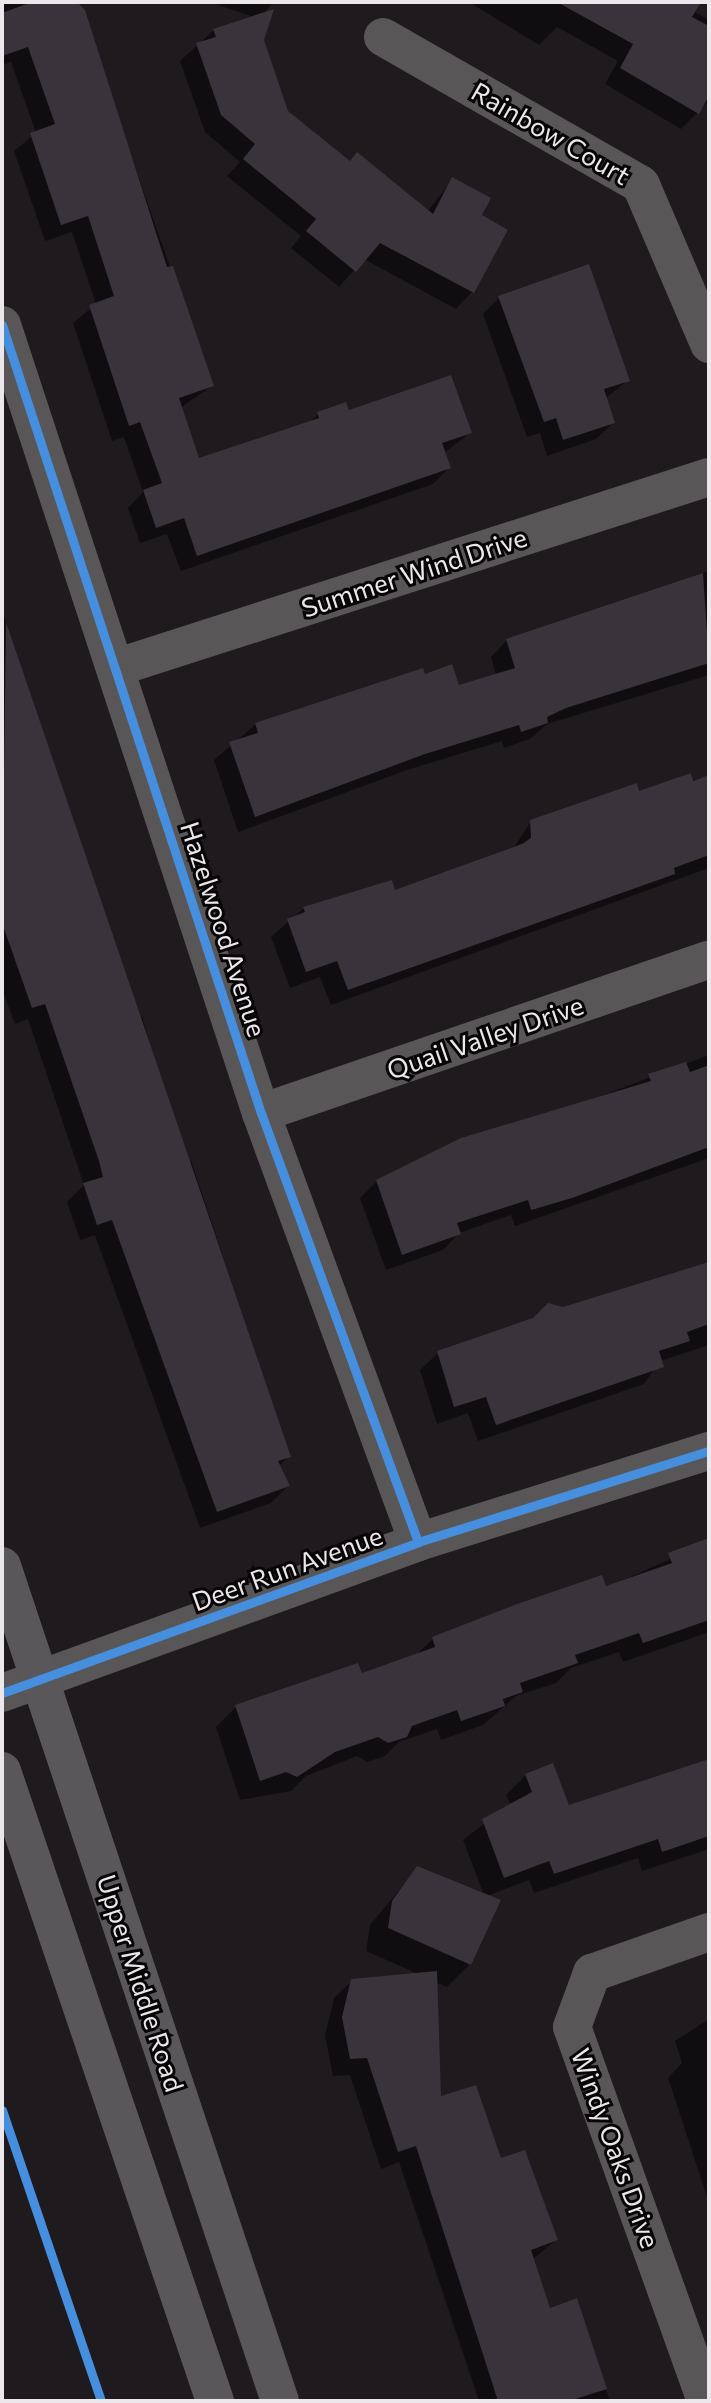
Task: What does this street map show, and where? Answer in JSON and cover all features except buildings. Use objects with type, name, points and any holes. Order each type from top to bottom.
[{"type":"main road","name":"Upper Middle Road","points":[[2,1566],[280,2401]]},
{"type":"main road","points":[[2,1771],[215,2401]]},
{"type":"street","name":"Rainbow Court","points":[[383,37],[641,185],[709,344]]},
{"type":"street","name":"Hazelwood Avenue","points":[[2,325],[118,667],[261,1113],[418,1542]]},
{"type":"street","name":"Summer Wind Drive","points":[[118,667],[709,477]]},
{"type":"street","name":"Quail Valley Drive","points":[[261,1113],[709,960]]},
{"type":"street","name":"Deer Run Avenue","points":[[2,1693],[418,1542],[709,1451]]},
{"type":"street","name":"Windy Oaks Drive","points":[[706,2401],[572,2027],[592,1973],[709,1932]]},
{"type":"cycle path","points":[[2,325],[261,1113],[418,1542]]},
{"type":"cycle path","points":[[2,1693],[418,1542],[709,1451]]},
{"type":"cycle path","points":[[2,2110],[101,2401]]}]
